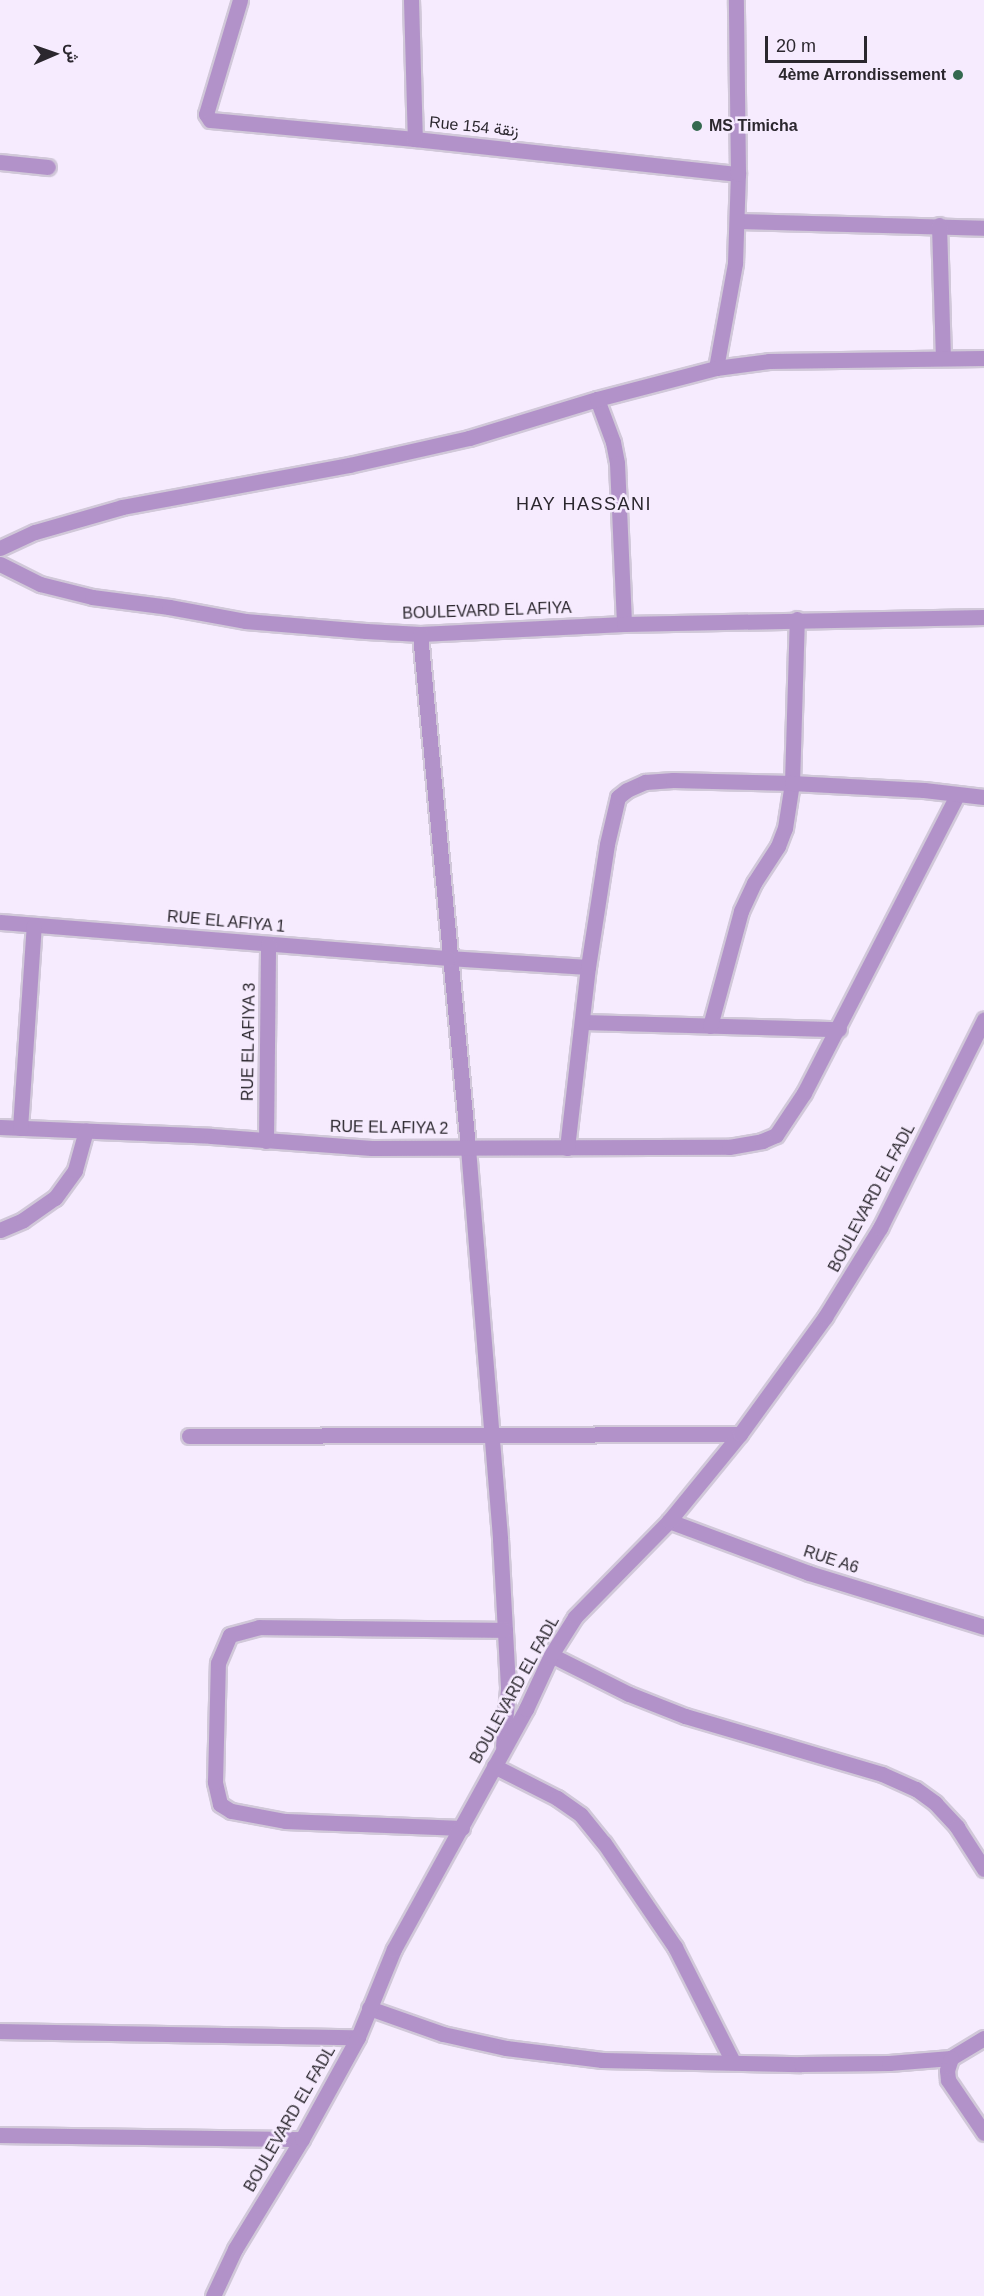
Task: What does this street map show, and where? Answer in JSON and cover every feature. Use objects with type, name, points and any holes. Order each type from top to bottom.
[{"type":"street","name":"Rue 154 زنقة","points":[[240,0],[207,118],[738,174]]},
{"type":"street","points":[[411,0],[415,139]]},
{"type":"street","points":[[716,368],[733,273],[736,220],[738,174],[736,0]]},
{"type":"street","points":[[0,162],[48,166]]},
{"type":"street","points":[[736,220],[984,228]]},
{"type":"street","points":[[939,225],[943,358]]},
{"type":"street","points":[[0,548],[35,532],[122,507],[275,480],[469,438],[597,399],[716,368],[769,361],[984,358]]},
{"type":"street","points":[[597,399],[613,442],[616,463],[624,624]]},
{"type":"street","name":"BOULEVARD EL AFIYA","points":[[0,564],[40,584],[92,597],[169,607],[245,621],[420,634],[624,624],[984,617]]},
{"type":"street","points":[[710,1026],[741,911],[754,883],[778,846],[785,828],[792,783],[797,619]]},
{"type":"street","points":[[420,634],[448,958],[468,1148],[491,1433],[508,1689],[502,1752]]},
{"type":"street","points":[[567,1148],[588,967],[607,844],[618,797],[645,782],[674,780],[924,790],[984,797]]},
{"type":"street","points":[[582,1022],[839,1029],[957,795]]},
{"type":"street","name":"RUE EL AFIYA 1","points":[[0,922],[588,967]]},
{"type":"street","points":[[20,1128],[34,925]]},
{"type":"street","name":"RUE EL AFIYA 3","points":[[266,1141],[268,944]]},
{"type":"street","name":"BOULEVARD EL FADL","points":[[213,2296],[235,2249],[302,2139],[358,2037],[394,1949],[462,1828],[551,1655],[575,1617],[669,1521],[740,1434],[825,1317],[853,1275],[906,1179],[984,1020]]},
{"type":"street","name":"RUE EL AFIYA 2","points":[[0,1127],[86,1130],[372,1148],[729,1147],[751,1144],[776,1135],[791,1116],[839,1029]]},
{"type":"street","points":[[0,1230],[23,1220],[55,1197],[75,1170],[86,1130]]},
{"type":"street","points":[[189,1436],[491,1433],[740,1434]]},
{"type":"street","name":"RUE A6","points":[[669,1521],[809,1573],[984,1627]]},
{"type":"street","points":[[462,1828],[285,1821],[231,1811],[220,1804],[215,1782],[218,1663],[230,1635],[259,1627],[505,1630]]},
{"type":"street","points":[[551,1655],[629,1695],[685,1716],[882,1774],[916,1789],[935,1803],[957,1827],[984,1869]]},
{"type":"street","points":[[494,1766],[557,1798],[580,1815],[604,1843],[675,1947],[733,2062]]},
{"type":"street","points":[[369,2008],[443,2034],[506,2048],[602,2060],[889,2063],[951,2058],[984,2038]]},
{"type":"street","points":[[0,2031],[358,2037]]},
{"type":"street","points":[[951,2058],[946,2070],[948,2080],[984,2133]]},
{"type":"street","points":[[0,2135],[302,2139]]},
{"type":"place","name":"4ème Arrondissement","points":[[958,75]]},
{"type":"place","name":"MS Timicha","points":[[697,126]]},
{"type":"district","name":"HAY HASSANI","points":[[584,504]]}]
